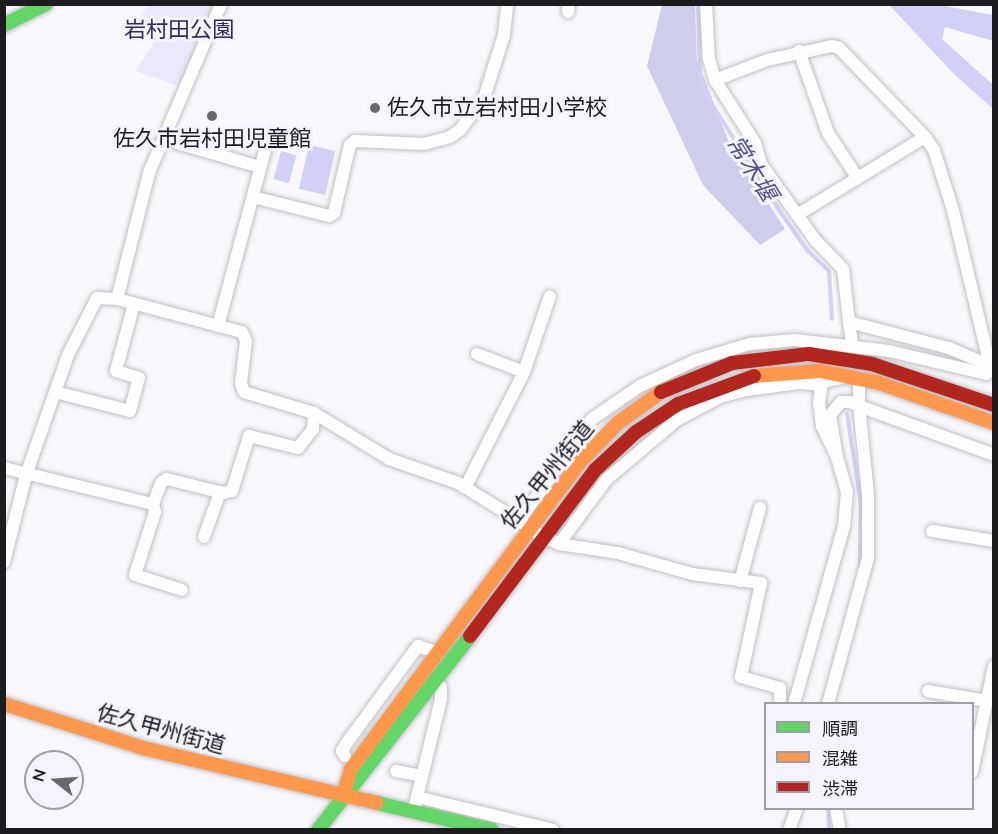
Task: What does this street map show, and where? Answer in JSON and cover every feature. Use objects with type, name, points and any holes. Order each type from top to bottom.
[{"type":"main road","points":[[4,25],[46,4]]},
{"type":"main road","name":"佐久甲州街道","points":[[344,793],[351,769],[437,652],[524,524],[598,441],[662,392],[700,374],[758,358],[836,352],[993,405]]},
{"type":"main road","name":"佐久甲州街道","points":[[344,793],[363,777],[544,538],[614,451],[678,404],[728,383],[774,372],[805,370],[849,375],[993,423]]},
{"type":"main road","name":"佐久甲州街道","points":[[4,704],[138,747],[344,793]]},
{"type":"main road","points":[[318,830],[344,793],[416,803],[492,830]]},
{"type":"street","points":[[117,299],[150,170],[221,4]]},
{"type":"street","points":[[253,197],[330,216],[334,213],[350,145],[355,141],[424,144],[455,133],[484,98],[504,35],[507,4]]},
{"type":"street","points":[[706,4],[709,59],[715,80],[755,143],[761,164],[797,215],[843,269],[852,343]]},
{"type":"street","points":[[524,524],[592,419],[640,386],[696,360],[750,344],[795,340],[836,352],[889,351],[986,374],[991,370],[953,210],[934,150],[925,138],[839,48],[799,51],[715,80]]},
{"type":"street","points":[[799,51],[824,124],[857,177]]},
{"type":"street","points":[[218,326],[268,135]]},
{"type":"street","points":[[797,215],[925,138]]},
{"type":"street","points":[[163,139],[260,167]]},
{"type":"street","points":[[465,488],[524,372],[550,296]]},
{"type":"street","points":[[4,562],[26,475],[55,392],[92,304],[97,298],[117,299],[218,326],[246,337],[241,383],[244,392],[314,413],[389,459],[465,488],[544,538],[559,544],[618,553],[692,574],[761,584],[741,677],[780,688],[780,702]]},
{"type":"street","points":[[55,392],[130,411],[139,378],[116,371],[134,304]]},
{"type":"street","points":[[849,322],[949,348],[991,367]]},
{"type":"street","points":[[477,354],[524,372]]},
{"type":"street","points":[[559,544],[614,472],[651,440],[701,405],[747,390],[799,383],[820,385],[849,375]]},
{"type":"street","points":[[820,385],[822,426],[837,457]]},
{"type":"street","points":[[829,702],[868,558],[868,494],[859,406],[860,387]]},
{"type":"street","points":[[795,702],[844,526],[847,492],[837,457],[830,415],[841,402],[859,406],[993,456]]},
{"type":"street","points":[[182,590],[135,575],[155,512],[153,504],[160,483],[167,479],[220,492],[232,491],[249,436],[298,448],[313,429],[314,413]]},
{"type":"street","points":[[4,468],[26,475],[35,473],[153,504]]},
{"type":"street","points":[[204,537],[220,492]]},
{"type":"street","points":[[740,581],[760,508]]},
{"type":"street","points":[[932,531],[993,541]]},
{"type":"street","points":[[345,756],[342,751],[346,744],[418,646],[437,652]]},
{"type":"street","points":[[974,763],[993,666]]},
{"type":"street","points":[[434,682],[441,687],[441,699],[416,803],[553,830]]},
{"type":"street","points":[[928,691],[987,701]]},
{"type":"street","points":[[396,771],[422,776]]},
{"type":"street","points":[[789,830],[796,810]]},
{"type":"street","points":[[836,810],[840,830]]},
{"type":"green space","name":"岩村田公園","points":[[148,5],[213,5],[179,86],[135,71],[157,38],[137,24]]},
{"type":"shaded area","points":[[662,5],[695,5],[697,60],[730,145],[785,229],[760,245],[703,185],[647,66]]},
{"type":"shaded area","points":[[889,5],[940,5],[992,15],[993,41],[945,27],[942,39],[993,85],[993,109],[953,73]]},
{"type":"shaded area","points":[[309,145],[335,151],[325,195],[299,189]]},
{"type":"shaded area","points":[[281,151],[296,155],[289,183],[273,179]]},
{"type":"waterway","name":"常木堰","points":[[698,4],[700,75],[708,98],[781,213],[807,250],[829,271],[832,319]]},
{"type":"waterway","points":[[847,414],[861,504],[860,568]]},
{"type":"waterway","points":[[828,810],[829,830]]},
{"type":"traffic: fast","points":[[4,25],[46,4]]},
{"type":"traffic: fast","points":[[318,830],[470,636]]},
{"type":"traffic: fast","points":[[377,803],[492,830]]},
{"type":"traffic: slow","points":[[754,376],[820,371],[879,383],[994,423]]},
{"type":"traffic: slow","points":[[344,793],[351,769],[578,464],[618,423],[661,392]]},
{"type":"traffic: slow","points":[[4,704],[147,749],[377,803]]},
{"type":"traffic: jam","points":[[661,392],[732,363],[809,354],[872,364],[994,405]]},
{"type":"traffic: jam","points":[[470,636],[595,470],[636,432],[678,404],[754,376]]},
{"type":"place","name":"佐久市立岩村田小学校","points":[[375,108]]},
{"type":"place","name":"佐久市岩村田児童館","points":[[212,116]]}]
